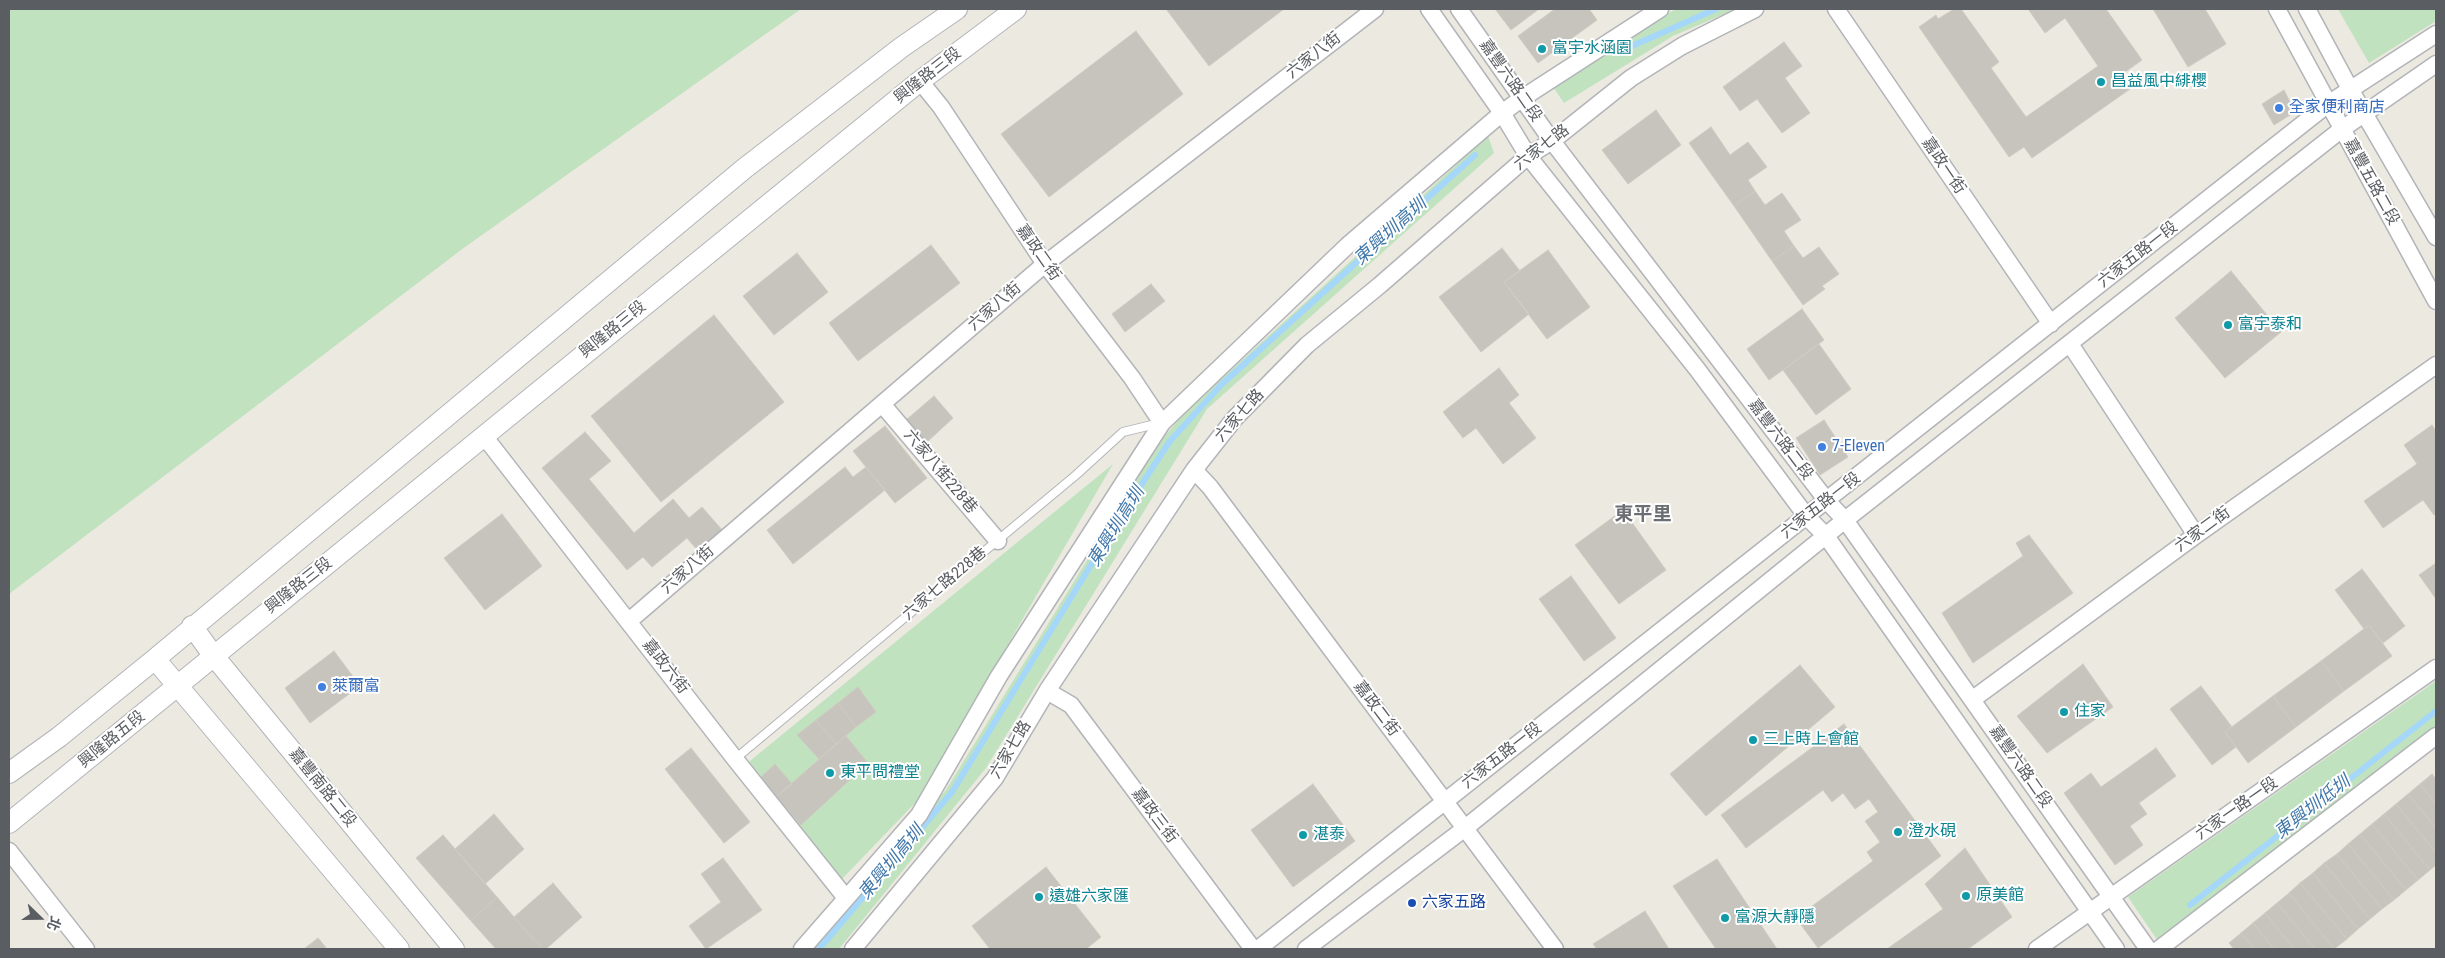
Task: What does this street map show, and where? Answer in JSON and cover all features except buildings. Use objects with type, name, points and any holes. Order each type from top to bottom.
[{"type":"street","points":[[9,773],[59,737],[155,659],[192,626],[352,497],[745,168],[902,48],[957,9]]},
{"type":"street","name":"興隆路三段","points":[[213,655],[920,80],[1016,9]]},
{"type":"street","name":"六家八街","points":[[629,621],[1045,264],[1375,9]]},
{"type":"street","name":"嘉豐六路二段","points":[[1429,9],[1502,113],[1528,156],[1697,369],[1807,517],[1826,536],[2116,949]]},
{"type":"street","name":"嘉豐六路二段","points":[[1459,9],[1552,141],[1827,501],[1845,520],[1973,699],[2110,898],[2148,949]]},
{"type":"street","points":[[802,949],[920,815],[999,676],[1162,423],[1348,244],[1502,113],[1521,98],[1660,9]]},
{"type":"street","name":"六家七路","points":[[853,949],[995,778],[1047,691],[1194,470],[1235,418],[1307,345],[1528,156],[1552,141],[1632,78],[1682,46],[1755,9]]},
{"type":"street","name":"嘉政一街","points":[[1836,9],[2052,324]]},
{"type":"street","name":"嘉豐五路二段","points":[[2277,9],[2436,302]]},
{"type":"street","name":"嘉豐五路二段","points":[[2307,9],[2364,114],[2436,237]]},
{"type":"street","name":"六家五路一段","points":[[1258,949],[2052,324],[2328,104],[2436,34]]},
{"type":"street","name":"六家五路一段","points":[[1306,949],[1464,829],[1845,520],[2342,129],[2436,64]]},
{"type":"street","name":"嘉政二街","points":[[920,80],[1045,264],[1132,378],[1162,423]]},
{"type":"street","points":[[2070,344],[2196,535]]},
{"type":"street","name":"六家二街","points":[[1973,699],[2196,535],[2436,365]]},
{"type":"street","name":"六家八街228巷","points":[[882,404],[998,540]]},
{"type":"street","name":"嘉政六街","points":[[484,436],[735,759],[846,898]]},
{"type":"street","name":"嘉政二街","points":[[1194,470],[1216,494],[1555,949]]},
{"type":"street","name":"嘉豐南路二段","points":[[192,626],[213,655],[454,949]]},
{"type":"street","name":"興隆路五段","points":[[9,823],[178,686],[213,655]]},
{"type":"street","points":[[155,659],[399,949]]},
{"type":"street","name":"六家一路一段","points":[[2037,949],[2436,668]]},
{"type":"street","name":"嘉政三街","points":[[1047,691],[1071,705],[1253,949]]},
{"type":"street","points":[[2159,949],[2436,736]]},
{"type":"street","points":[[9,851],[86,949]]},
{"type":"lane","name":"六家七路228巷","points":[[735,759],[1076,475],[1123,432],[1162,423]]},
{"type":"green space","points":[[9,9],[801,9],[465,247],[9,594]]},
{"type":"green space","points":[[1677,9],[1736,9],[1673,36],[1564,103],[1553,87]]},
{"type":"green space","points":[[2338,9],[2436,9],[2436,21],[2369,63]]},
{"type":"green space","points":[[1488,136],[1494,153],[1207,409],[986,768],[839,949],[810,949],[946,790],[1159,443],[1185,412]]},
{"type":"green space","points":[[1113,464],[916,802],[842,879],[745,765]]},
{"type":"green space","points":[[2436,681],[2436,727],[2158,941],[2128,897]]},
{"type":"waterway","name":"東興圳高圳","points":[[1616,53],[1716,9]]},
{"type":"waterway","name":"東興圳高圳","points":[[819,949],[952,792],[1124,511],[1170,441],[1221,385],[1475,155]]},
{"type":"waterway","name":"東興圳低圳","points":[[2190,905],[2436,711]]},
{"type":"place","name":"富宇水涵園","points":[[1542,49]]},
{"type":"place","name":"昌益風中緋櫻","points":[[2101,82]]},
{"type":"place","name":"全家便利商店","points":[[2279,108]]},
{"type":"place","name":"富宇泰和","points":[[2228,325]]},
{"type":"place","name":"7-Eleven","points":[[1822,447]]},
{"type":"place","name":"萊爾富","points":[[322,687]]},
{"type":"place","name":"住家","points":[[2064,712]]},
{"type":"place","name":"三上時上會館","points":[[1753,740]]},
{"type":"place","name":"東平問禮堂","points":[[830,773]]},
{"type":"place","name":"澄水硯","points":[[1898,832]]},
{"type":"place","name":"湛泰","points":[[1303,835]]},
{"type":"place","name":"原美館","points":[[1966,896]]},
{"type":"place","name":"遠雄六家匯","points":[[1039,897]]},
{"type":"place","name":"六家五路","points":[[1412,903]]},
{"type":"place","name":"富源大靜隱","points":[[1725,918]]},
{"type":"district","name":"東平里","points":[[1643,515]]}]
